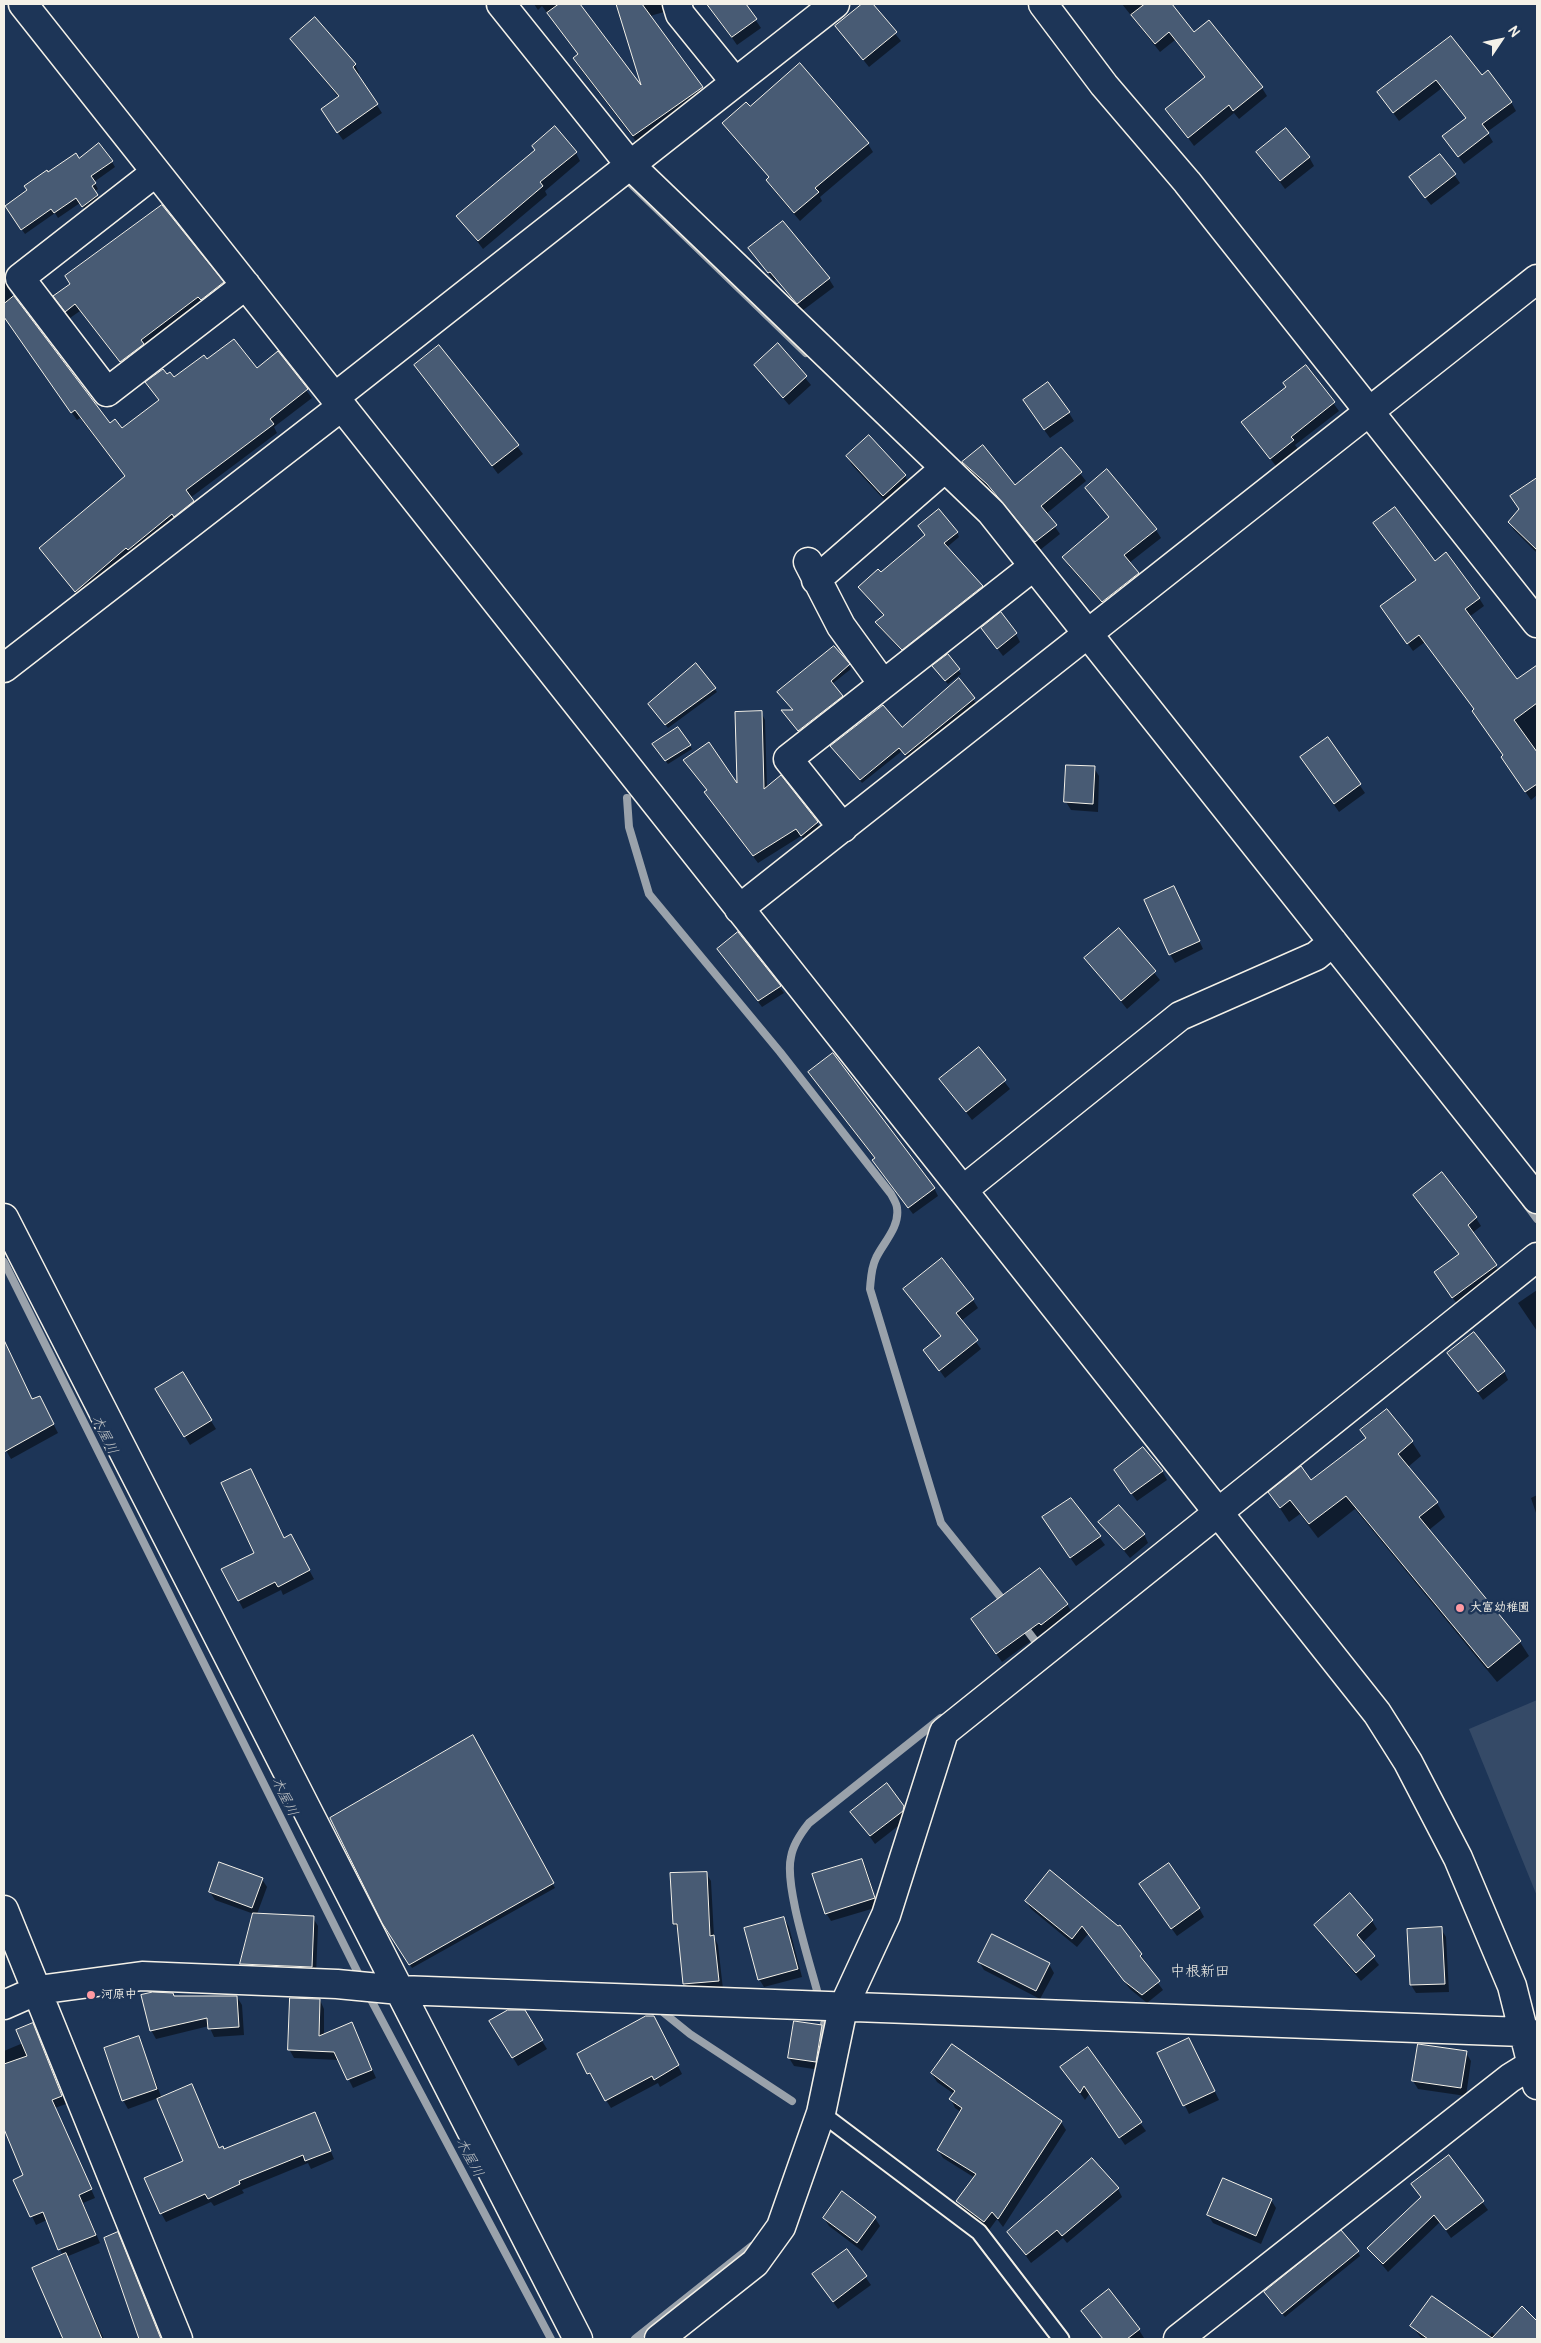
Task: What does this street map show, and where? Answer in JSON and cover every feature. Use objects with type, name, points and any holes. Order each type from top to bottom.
[{"type":"street","points":[[23,4],[739,909],[1219,1511],[1377,1713],[1408,1762],[1458,1858],[1530,2033],[1534,2075],[1510,2078],[1178,2339]]},
{"type":"street","points":[[501,4],[624,170],[939,474],[991,512],[1027,571],[1326,948],[1537,1199]]},
{"type":"street","points":[[677,4],[680,14],[735,82]]},
{"type":"street","points":[[4,668],[338,402],[624,170],[835,4]]},
{"type":"street","points":[[1044,4],[1104,85],[1187,182],[1537,623]]},
{"type":"street","points":[[156,172],[20,278],[107,392],[246,285]]},
{"type":"street","points":[[739,909],[1537,279]]},
{"type":"street","points":[[883,684],[841,626],[812,571],[939,474]]},
{"type":"street","points":[[843,828],[788,759],[1027,571]]},
{"type":"street","points":[[963,1190],[1180,1016],[1326,948]]},
{"type":"street","points":[[4,1218],[578,2339]]},
{"type":"street","points":[[659,2339],[756,2264],[781,2227],[821,2113],[843,2008],[886,1915],[944,1732],[1537,1257]]},
{"type":"street","points":[[4,1910],[178,2339]]},
{"type":"street","points":[[4,2005],[38,1990],[142,1976],[337,1984],[400,1990],[1530,2033]]},
{"type":"lane","points":[[821,2113],[979,2232],[1061,2339]]},
{"type":"shaded area","points":[[1537,1700],[1537,1896],[1469,1729]]},
{"type":"building","points":[[559,4],[580,4],[641,85],[616,4],[642,4],[703,87],[633,136],[573,58],[578,54],[547,13]]},
{"type":"building","points":[[707,4],[746,4],[757,19],[732,37]]},
{"type":"building","points":[[862,4],[873,4],[897,32],[863,60],[835,26]]},
{"type":"building","points":[[1145,4],[1172,4],[1194,32],[1209,20],[1263,87],[1233,111],[1229,105],[1188,138],[1165,109],[1205,77],[1169,32],[1155,44],[1131,15]]},
{"type":"building","points":[[315,17],[356,64],[353,67],[378,104],[337,133],[321,109],[339,96],[290,39]]},
{"type":"building","points":[[1451,36],[1482,75],[1488,70],[1512,102],[1482,124],[1489,133],[1458,157],[1442,136],[1466,118],[1436,80],[1393,113],[1377,92]]},
{"type":"building","points":[[800,63],[869,143],[815,188],[819,192],[794,213],[766,180],[769,177],[722,123],[746,102],[750,106]]},
{"type":"building","points":[[555,126],[577,152],[540,182],[543,186],[478,241],[456,216],[535,150],[532,146]]},
{"type":"building","points":[[1286,128],[1310,157],[1280,181],[1256,152]]},
{"type":"building","points":[[99,143],[113,161],[91,176],[96,183],[92,186],[98,195],[82,207],[76,198],[54,213],[51,209],[21,230],[5,206],[27,190],[24,186],[47,170],[48,172],[76,153],[79,158]]},
{"type":"building","points":[[1440,154],[1456,174],[1425,198],[1409,177]]},
{"type":"building","points":[[162,205],[224,282],[201,300],[198,297],[141,340],[144,344],[120,362],[75,304],[65,312],[53,296],[70,284],[65,276]]},
{"type":"building","points":[[783,221],[830,278],[797,304],[748,248]]},
{"type":"building","points":[[14,296],[110,423],[115,419],[122,428],[159,400],[145,382],[163,369],[167,374],[170,372],[174,377],[204,355],[207,359],[234,339],[257,368],[278,351],[308,389],[270,419],[274,424],[186,490],[194,501],[174,517],[172,514],[128,550],[126,548],[75,592],[39,548],[125,476],[75,410],[71,413],[4,317],[4,304]]},
{"type":"building","points":[[778,343],[807,376],[783,398],[754,365]]},
{"type":"building","points":[[439,345],[519,445],[492,466],[414,365]]},
{"type":"building","points":[[1306,365],[1335,402],[1291,437],[1294,440],[1270,459],[1241,422],[1286,387],[1283,383]]},
{"type":"building","points":[[1048,382],[1070,412],[1044,430],[1023,400]]},
{"type":"building","points":[[869,435],[906,475],[883,496],[846,456]]},
{"type":"building","points":[[983,445],[1015,485],[1061,447],[1082,472],[1041,506],[1057,525],[1035,542],[987,484],[962,462]]},
{"type":"building","points":[[1107,469],[1157,529],[1124,555],[1139,573],[1102,602],[1062,557],[1109,517],[1085,488]]},
{"type":"building","points":[[1537,478],[1537,550],[1508,522],[1519,509],[1510,496]]},
{"type":"building","points":[[1395,507],[1435,561],[1446,552],[1480,598],[1465,609],[1517,679],[1537,665],[1537,703],[1514,720],[1537,752],[1537,784],[1525,792],[1501,757],[1503,755],[1472,711],[1474,709],[1419,635],[1407,644],[1380,606],[1416,580],[1373,523]]},
{"type":"building","points":[[939,509],[958,532],[944,543],[983,586],[902,650],[875,622],[884,615],[858,587],[878,569],[881,572],[925,535],[918,526]]},
{"type":"building","points":[[1001,612],[1017,633],[997,649],[981,628]]},
{"type":"building","points":[[834,646],[850,664],[831,681],[843,696],[798,731],[781,710],[793,710],[777,692]]},
{"type":"building","points":[[948,654],[960,669],[945,681],[932,666]]},
{"type":"building","points":[[696,663],[716,688],[665,725],[648,704]]},
{"type":"building","points":[[959,678],[975,698],[905,755],[899,748],[860,780],[830,746],[883,705],[902,727]]},
{"type":"building","points":[[762,711],[764,789],[781,775],[818,822],[801,836],[796,829],[753,856],[704,792],[707,790],[683,760],[709,742],[737,783],[735,712]]},
{"type":"building","points":[[678,727],[691,745],[665,761],[652,744]]},
{"type":"building","points":[[1328,737],[1361,784],[1334,804],[1300,757]]},
{"type":"building","points":[[1066,765],[1095,766],[1093,804],[1064,802]]},
{"type":"building","points":[[1174,886],[1200,941],[1169,955],[1144,900]]},
{"type":"building","points":[[1119,928],[1156,971],[1121,1001],[1084,958]]},
{"type":"building","points":[[738,932],[781,986],[758,1001],[717,949]]},
{"type":"building","points":[[979,1047],[1006,1080],[966,1112],[939,1079]]},
{"type":"building","points":[[833,1053],[935,1188],[908,1208],[872,1160],[875,1158],[808,1072]]},
{"type":"building","points":[[1442,1172],[1477,1217],[1468,1225],[1497,1265],[1452,1298],[1434,1272],[1459,1254],[1413,1195]]},
{"type":"building","points":[[942,1258],[974,1299],[956,1313],[978,1340],[939,1371],[923,1350],[941,1336],[903,1289]]},
{"type":"building","points":[[1474,1332],[1505,1371],[1478,1392],[1447,1353]]},
{"type":"building","points":[[4,1340],[32,1399],[40,1396],[54,1424],[4,1452]]},
{"type":"building","points":[[183,1372],[212,1420],[184,1437],[155,1389]]},
{"type":"building","points":[[1387,1409],[1413,1441],[1398,1454],[1438,1502],[1419,1517],[1521,1641],[1488,1668],[1346,1496],[1309,1524],[1290,1500],[1280,1508],[1268,1492],[1301,1466],[1311,1480],[1366,1438],[1360,1430]]},
{"type":"building","points":[[1143,1447],[1163,1471],[1131,1494],[1114,1470]]},
{"type":"building","points":[[251,1469],[284,1538],[291,1534],[310,1570],[278,1587],[275,1582],[238,1601],[221,1569],[254,1553],[221,1483]]},
{"type":"building","points":[[1071,1498],[1101,1536],[1070,1558],[1042,1517]]},
{"type":"building","points":[[1119,1505],[1145,1534],[1124,1550],[1098,1522]]},
{"type":"building","points":[[1040,1568],[1068,1604],[1041,1625],[1039,1623],[996,1654],[971,1619]]},
{"type":"building","points":[[473,1735],[554,1883],[409,1965],[382,1923],[330,1818]]},
{"type":"building","points":[[887,1783],[904,1806],[903,1811],[870,1836],[850,1812]]},
{"type":"building","points":[[862,1859],[875,1898],[825,1914],[812,1874]]},
{"type":"building","points":[[219,1862],[263,1878],[252,1908],[209,1892]]},
{"type":"building","points":[[1169,1863],[1200,1908],[1171,1929],[1139,1884]]},
{"type":"building","points":[[1050,1870],[1118,1926],[1120,1925],[1142,1954],[1140,1956],[1160,1981],[1142,1995],[1124,1981],[1082,1926],[1072,1939],[1025,1901]]},
{"type":"building","points":[[707,1872],[710,1936],[714,1935],[719,1981],[683,1984],[677,1924],[673,1924],[670,1873]]},
{"type":"building","points":[[1350,1893],[1373,1920],[1357,1935],[1375,1956],[1356,1973],[1314,1925]]},
{"type":"building","points":[[253,1913],[314,1916],[312,1967],[240,1964]]},
{"type":"building","points":[[784,1917],[798,1969],[758,1980],[744,1928]]},
{"type":"building","points":[[1442,1927],[1445,1984],[1410,1985],[1407,1929]]},
{"type":"building","points":[[992,1934],[1050,1963],[1036,1991],[978,1962]]},
{"type":"building","points":[[153,1992],[173,1993],[174,1996],[237,1996],[239,2027],[208,2029],[207,2018],[150,2031],[141,1995]]},
{"type":"building","points":[[290,1998],[320,1999],[319,2036],[352,2022],[372,2070],[347,2080],[334,2052],[288,2050]]},
{"type":"building","points":[[508,2010],[525,2010],[543,2040],[512,2058],[489,2021]]},
{"type":"building","points":[[646,2016],[654,2016],[679,2065],[654,2080],[652,2076],[605,2101],[590,2073],[587,2074],[577,2054]]},
{"type":"building","points":[[794,2021],[822,2025],[816,2062],[788,2058]]},
{"type":"building","points":[[33,2023],[62,2096],[52,2100],[92,2189],[79,2195],[96,2235],[58,2250],[43,2212],[30,2217],[13,2180],[23,2175],[4,2129],[4,2064],[27,2056],[16,2030]]},
{"type":"building","points":[[139,2036],[157,2089],[122,2101],[104,2048]]},
{"type":"building","points":[[1189,2038],[1215,2091],[1183,2106],[1157,2053]]},
{"type":"building","points":[[952,2044],[1062,2121],[998,2219],[992,2212],[984,2222],[956,2201],[976,2174],[937,2150],[962,2108],[949,2099],[955,2091],[931,2073]]},
{"type":"building","points":[[1418,2044],[1467,2051],[1461,2088],[1412,2081]]},
{"type":"building","points":[[1088,2047],[1142,2122],[1119,2138],[1084,2086],[1080,2093],[1060,2067]]},
{"type":"building","points":[[192,2084],[219,2148],[223,2146],[224,2149],[315,2112],[331,2151],[305,2161],[303,2155],[239,2181],[240,2184],[208,2199],[205,2194],[160,2214],[144,2178],[183,2161],[157,2099]]},
{"type":"building","points":[[1449,2155],[1484,2201],[1446,2230],[1434,2215],[1383,2264],[1367,2248],[1421,2197],[1411,2184]]},
{"type":"building","points":[[1092,2158],[1119,2188],[1062,2236],[1057,2230],[1026,2255],[1007,2232]]},
{"type":"building","points":[[1223,2178],[1272,2199],[1256,2236],[1207,2215]]},
{"type":"building","points":[[842,2191],[876,2217],[857,2243],[823,2218]]},
{"type":"building","points":[[1341,2230],[1359,2251],[1282,2314],[1264,2292]]},
{"type":"building","points":[[118,2232],[161,2339],[139,2339],[104,2238]]},
{"type":"building","points":[[847,2249],[867,2276],[833,2302],[812,2274]]},
{"type":"building","points":[[66,2253],[102,2339],[63,2339],[32,2268]]},
{"type":"building","points":[[1109,2289],[1140,2329],[1127,2339],[1103,2339],[1081,2311]]},
{"type":"building","points":[[1432,2296],[1492,2338],[1522,2306],[1537,2321],[1537,2339],[1428,2339],[1410,2326]]},
{"type":"waterway","points":[[627,180],[806,353]]},
{"type":"waterway","points":[[627,798],[629,827],[649,894],[780,1052],[891,1194],[896,1203],[896,1222],[874,1262],[870,1289],[941,1523],[1006,1604]]},
{"type":"waterway","points":[[1526,1204],[1537,1219]]},
{"type":"waterway","name":"木屋川","points":[[4,1262],[362,1981]]},
{"type":"waterway","points":[[1023,1625],[1036,1642]]},
{"type":"waterway","points":[[819,1998],[799,1926],[791,1887],[791,1857],[795,1843],[809,1823],[941,1718]]},
{"type":"waterway","name":"木屋川","points":[[368,1994],[551,2339]]},
{"type":"waterway","points":[[664,2013],[690,2034],[792,2101]]},
{"type":"waterway","points":[[824,2024],[824,2039]]},
{"type":"waterway","points":[[635,2339],[752,2246]]},
{"type":"place","name":"大富幼稚園","points":[[1460,1608]]},
{"type":"place","name":"河原中","points":[[91,1995]]},
{"type":"district","name":"中根新田","points":[[1200,1972]]}]
